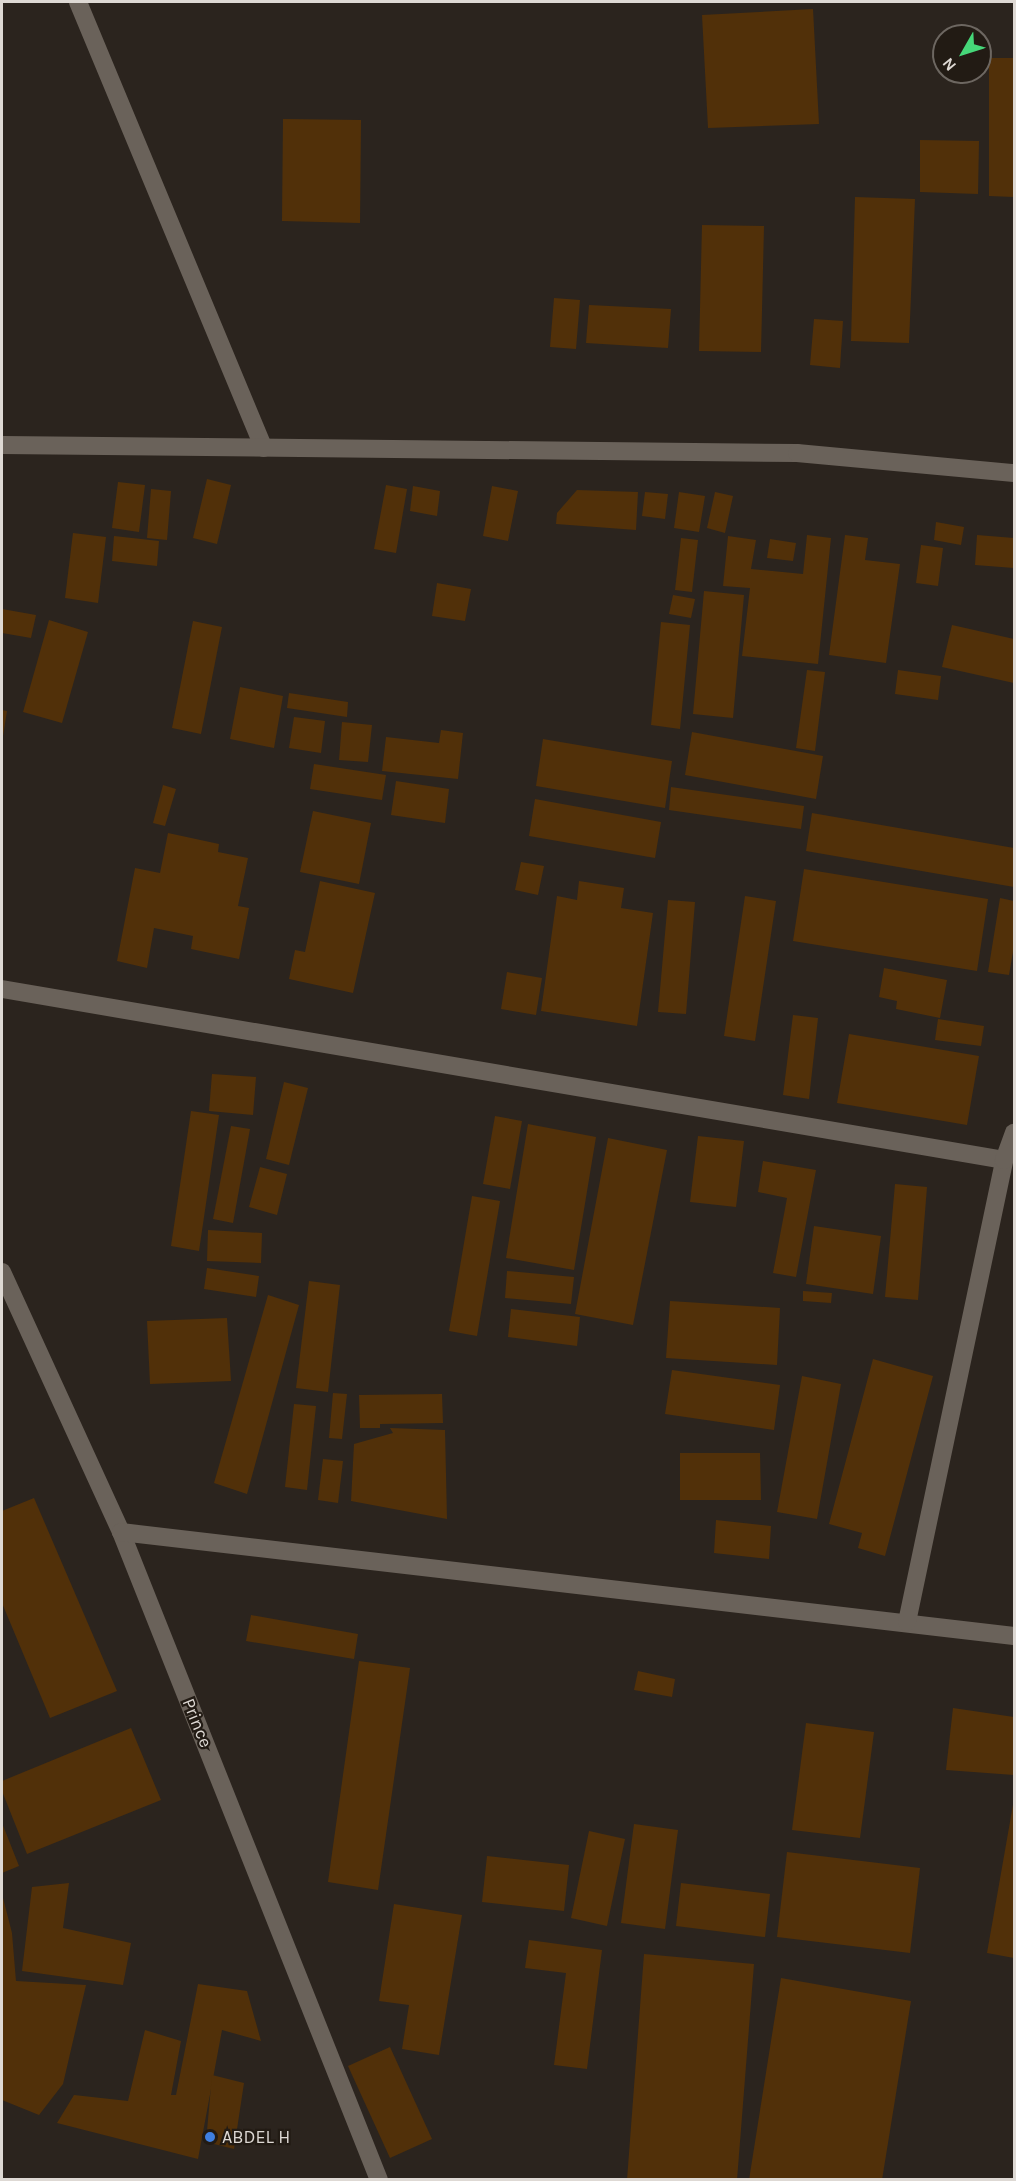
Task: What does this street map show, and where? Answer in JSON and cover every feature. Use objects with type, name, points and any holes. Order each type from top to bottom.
[{"type":"street","points":[[78,2],[264,448]]},
{"type":"street","points":[[2,445],[797,453],[1014,472]]},
{"type":"street","points":[[2,989],[1004,1160]]},
{"type":"street","points":[[907,1622],[1004,1160],[1014,1133]]},
{"type":"street","name":"Prince","points":[[2,1272],[121,1532],[379,2180]]},
{"type":"street","points":[[121,1532],[1014,1636]]},
{"type":"building","points":[[813,9],[819,124],[708,128],[702,15]]},
{"type":"building","points":[[992,58],[1014,58],[1014,197],[989,196],[989,84],[992,84]]},
{"type":"building","points":[[283,119],[361,120],[360,223],[282,221]]},
{"type":"building","points":[[920,140],[979,141],[978,194],[920,192]]},
{"type":"building","points":[[855,197],[915,199],[909,343],[851,341]]},
{"type":"building","points":[[702,225],[764,226],[761,352],[699,351]]},
{"type":"building","points":[[554,298],[580,300],[576,349],[550,347]]},
{"type":"building","points":[[589,305],[671,309],[668,348],[586,343]]},
{"type":"building","points":[[814,319],[843,321],[840,368],[810,365]]},
{"type":"building","points":[[207,479],[231,485],[217,544],[193,538]]},
{"type":"building","points":[[118,482],[145,485],[139,532],[112,528]]},
{"type":"building","points":[[386,485],[407,489],[396,553],[374,549]]},
{"type":"building","points":[[413,486],[440,491],[437,516],[410,511]]},
{"type":"building","points":[[492,486],[518,491],[508,541],[483,536]]},
{"type":"building","points":[[151,489],[171,491],[167,540],[147,538]]},
{"type":"building","points":[[577,490],[638,492],[636,530],[556,524],[557,513]]},
{"type":"building","points":[[645,492],[668,494],[665,519],[642,516]]},
{"type":"building","points":[[679,492],[705,496],[699,532],[674,528]]},
{"type":"building","points":[[715,492],[733,496],[725,533],[707,528]]},
{"type":"building","points":[[936,522],[964,527],[961,545],[934,540]]},
{"type":"building","points":[[73,533],[106,537],[98,603],[65,598]]},
{"type":"building","points":[[807,535],[831,538],[818,664],[742,656],[750,588],[723,586],[728,536],[756,540],[751,569],[803,574]]},
{"type":"building","points":[[845,535],[868,538],[865,560],[900,564],[886,663],[829,655]]},
{"type":"building","points":[[977,535],[1014,538],[1014,568],[975,565]]},
{"type":"building","points":[[114,536],[159,541],[157,566],[112,561]]},
{"type":"building","points":[[681,538],[698,540],[692,592],[675,590]]},
{"type":"building","points":[[770,539],[796,543],[793,561],[767,558]]},
{"type":"building","points":[[921,545],[943,548],[938,586],[916,583]]},
{"type":"building","points":[[437,583],[471,589],[465,621],[432,616]]},
{"type":"building","points":[[704,591],[744,595],[733,718],[693,714]]},
{"type":"building","points":[[673,595],[695,599],[691,618],[669,614]]},
{"type":"building","points":[[2,609],[36,615],[31,638],[2,633]]},
{"type":"building","points":[[49,620],[88,632],[62,723],[23,712]]},
{"type":"building","points":[[193,621],[222,627],[201,734],[172,728]]},
{"type":"building","points":[[661,622],[690,625],[680,729],[651,725]]},
{"type":"building","points":[[952,625],[1014,639],[1014,683],[942,667]]},
{"type":"building","points":[[807,670],[825,672],[815,751],[796,748]]},
{"type":"building","points":[[898,670],[941,676],[938,700],[895,694]]},
{"type":"building","points":[[240,687],[283,696],[274,748],[230,739]]},
{"type":"building","points":[[289,693],[348,702],[347,717],[287,708]]},
{"type":"building","points":[[2,710],[7,711],[3,736],[2,735]]},
{"type":"building","points":[[294,717],[325,721],[321,753],[289,748]]},
{"type":"building","points":[[342,722],[372,725],[368,762],[339,760]]},
{"type":"building","points":[[441,730],[463,733],[458,779],[382,771],[386,737],[439,743]]},
{"type":"building","points":[[692,732],[823,756],[816,799],[685,775]]},
{"type":"building","points":[[543,739],[672,761],[665,808],[536,786]]},
{"type":"building","points":[[314,764],[386,775],[382,800],[310,789]]},
{"type":"building","points":[[396,781],[449,789],[445,823],[391,815]]},
{"type":"building","points":[[163,785],[176,789],[165,826],[153,823]]},
{"type":"building","points":[[671,787],[804,806],[801,829],[669,810]]},
{"type":"building","points":[[535,799],[661,822],[655,858],[529,836]]},
{"type":"building","points":[[313,811],[371,823],[359,884],[300,872]]},
{"type":"building","points":[[812,813],[1014,848],[1014,887],[806,851]]},
{"type":"building","points":[[168,833],[219,844],[218,852],[248,858],[238,906],[249,908],[239,959],[191,949],[193,936],[154,928],[147,968],[117,961],[135,868],[160,873]]},
{"type":"building","points":[[521,862],[544,866],[538,895],[515,890]]},
{"type":"building","points":[[804,869],[988,899],[977,971],[793,941]]},
{"type":"building","points":[[320,881],[375,893],[353,993],[289,979],[295,950],[305,952]]},
{"type":"building","points":[[579,881],[624,888],[621,908],[653,913],[637,1026],[541,1011],[557,896],[577,900]]},
{"type":"building","points":[[745,896],[776,901],[755,1041],[724,1036]]},
{"type":"building","points":[[1000,898],[1014,901],[1014,946],[1009,975],[988,972]]},
{"type":"building","points":[[668,900],[695,902],[686,1014],[658,1012]]},
{"type":"building","points":[[884,968],[947,980],[940,1018],[896,1009],[897,1001],[879,997]]},
{"type":"building","points":[[507,972],[542,978],[536,1015],[501,1009]]},
{"type":"building","points":[[793,1015],[818,1018],[809,1099],[783,1095]]},
{"type":"building","points":[[938,1019],[984,1026],[981,1046],[935,1040]]},
{"type":"building","points":[[849,1034],[979,1056],[967,1125],[837,1103]]},
{"type":"building","points":[[212,1074],[256,1077],[253,1115],[209,1111]]},
{"type":"building","points":[[284,1082],[308,1088],[289,1165],[266,1159]]},
{"type":"building","points":[[191,1111],[219,1115],[199,1251],[171,1246]]},
{"type":"building","points":[[495,1116],[522,1121],[510,1189],[483,1184]]},
{"type":"building","points":[[528,1124],[596,1137],[574,1270],[506,1258]]},
{"type":"building","points":[[231,1126],[250,1129],[233,1223],[213,1219]]},
{"type":"building","points":[[698,1136],[744,1141],[736,1207],[690,1202]]},
{"type":"building","points":[[608,1138],[667,1150],[633,1325],[575,1314]]},
{"type":"building","points":[[763,1161],[816,1170],[796,1277],[773,1273],[787,1198],[758,1192]]},
{"type":"building","points":[[260,1167],[287,1174],[277,1215],[249,1207]]},
{"type":"building","points":[[895,1184],[927,1187],[918,1300],[885,1297]]},
{"type":"building","points":[[472,1196],[500,1201],[477,1336],[449,1331]]},
{"type":"building","points":[[814,1226],[881,1236],[873,1294],[806,1284]]},
{"type":"building","points":[[208,1230],[262,1233],[261,1263],[207,1261]]},
{"type":"building","points":[[207,1268],[259,1276],[256,1297],[204,1289]]},
{"type":"building","points":[[507,1271],[574,1277],[571,1304],[505,1298]]},
{"type":"building","points":[[309,1281],[340,1285],[328,1392],[296,1388]]},
{"type":"building","points":[[803,1291],[832,1293],[831,1303],[803,1301]]},
{"type":"building","points":[[268,1295],[299,1305],[247,1494],[214,1483]]},
{"type":"building","points":[[670,1301],[780,1308],[777,1365],[666,1358]]},
{"type":"building","points":[[511,1309],[580,1317],[577,1346],[508,1337]]},
{"type":"building","points":[[227,1318],[231,1381],[150,1384],[147,1321]]},
{"type":"building","points":[[873,1359],[933,1376],[885,1556],[858,1548],[862,1533],[829,1524]]},
{"type":"building","points":[[672,1370],[780,1385],[774,1430],[665,1414]]},
{"type":"building","points":[[802,1376],[841,1384],[817,1519],[777,1512]]},
{"type":"building","points":[[333,1393],[347,1394],[342,1439],[329,1438]]},
{"type":"building","points":[[442,1394],[443,1423],[380,1424],[380,1428],[360,1428],[359,1395]]},
{"type":"building","points":[[294,1404],[316,1406],[307,1490],[285,1487]]},
{"type":"building","points":[[390,1428],[445,1430],[447,1519],[351,1501],[354,1444],[393,1433]]},
{"type":"building","points":[[680,1453],[760,1453],[761,1500],[680,1500]]},
{"type":"building","points":[[323,1459],[343,1461],[338,1503],[318,1500]]},
{"type":"building","points":[[34,1498],[117,1691],[50,1718],[2,1603],[2,1511]]},
{"type":"building","points":[[716,1520],[771,1526],[769,1559],[714,1553]]},
{"type":"building","points":[[251,1615],[358,1634],[354,1659],[246,1641]]},
{"type":"building","points":[[359,1661],[410,1668],[378,1890],[328,1882]]},
{"type":"building","points":[[638,1671],[675,1679],[672,1697],[634,1690]]},
{"type":"building","points":[[953,1708],[1014,1717],[1014,1775],[946,1770]]},
{"type":"building","points":[[806,1723],[874,1732],[860,1838],[792,1830]]},
{"type":"building","points":[[131,1728],[161,1800],[27,1854],[2,1791],[2,1781]]},
{"type":"building","points":[[1014,1799],[1014,1958],[987,1953]]},
{"type":"building","points":[[2,1823],[19,1866],[2,1873]]},
{"type":"building","points":[[634,1824],[678,1830],[665,1929],[621,1923]]},
{"type":"building","points":[[589,1831],[625,1839],[607,1926],[571,1918]]},
{"type":"building","points":[[787,1852],[920,1868],[910,1953],[777,1937]]},
{"type":"building","points":[[487,1856],[569,1865],[564,1911],[482,1902]]},
{"type":"building","points":[[69,1883],[63,1928],[131,1943],[123,1985],[22,1971],[32,1887]]},
{"type":"building","points":[[681,1883],[770,1894],[765,1937],[676,1926]]},
{"type":"building","points":[[2,1894],[12,1933],[16,1981],[86,1985],[63,2084],[39,2115],[2,2100]]},
{"type":"building","points":[[394,1904],[462,1915],[439,2055],[402,2049],[409,2005],[379,2001]]},
{"type":"building","points":[[529,1940],[602,1950],[587,2069],[554,2065],[566,1973],[525,1968]]},
{"type":"building","points":[[644,1954],[754,1964],[737,2180],[627,2180]]},
{"type":"building","points":[[781,1978],[911,2001],[882,2180],[749,2180]]},
{"type":"building","points":[[198,1984],[247,1991],[261,2041],[222,2030],[198,2159],[57,2123],[74,2095],[128,2101],[145,2030],[181,2041],[171,2095],[176,2095]]},
{"type":"building","points":[[390,2047],[432,2139],[390,2158],[348,2066]]},
{"type":"building","points":[[212,2075],[244,2083],[234,2149],[206,2142]]},
{"type":"place","name":"ABDEL H","points":[[210,2137]]}]
